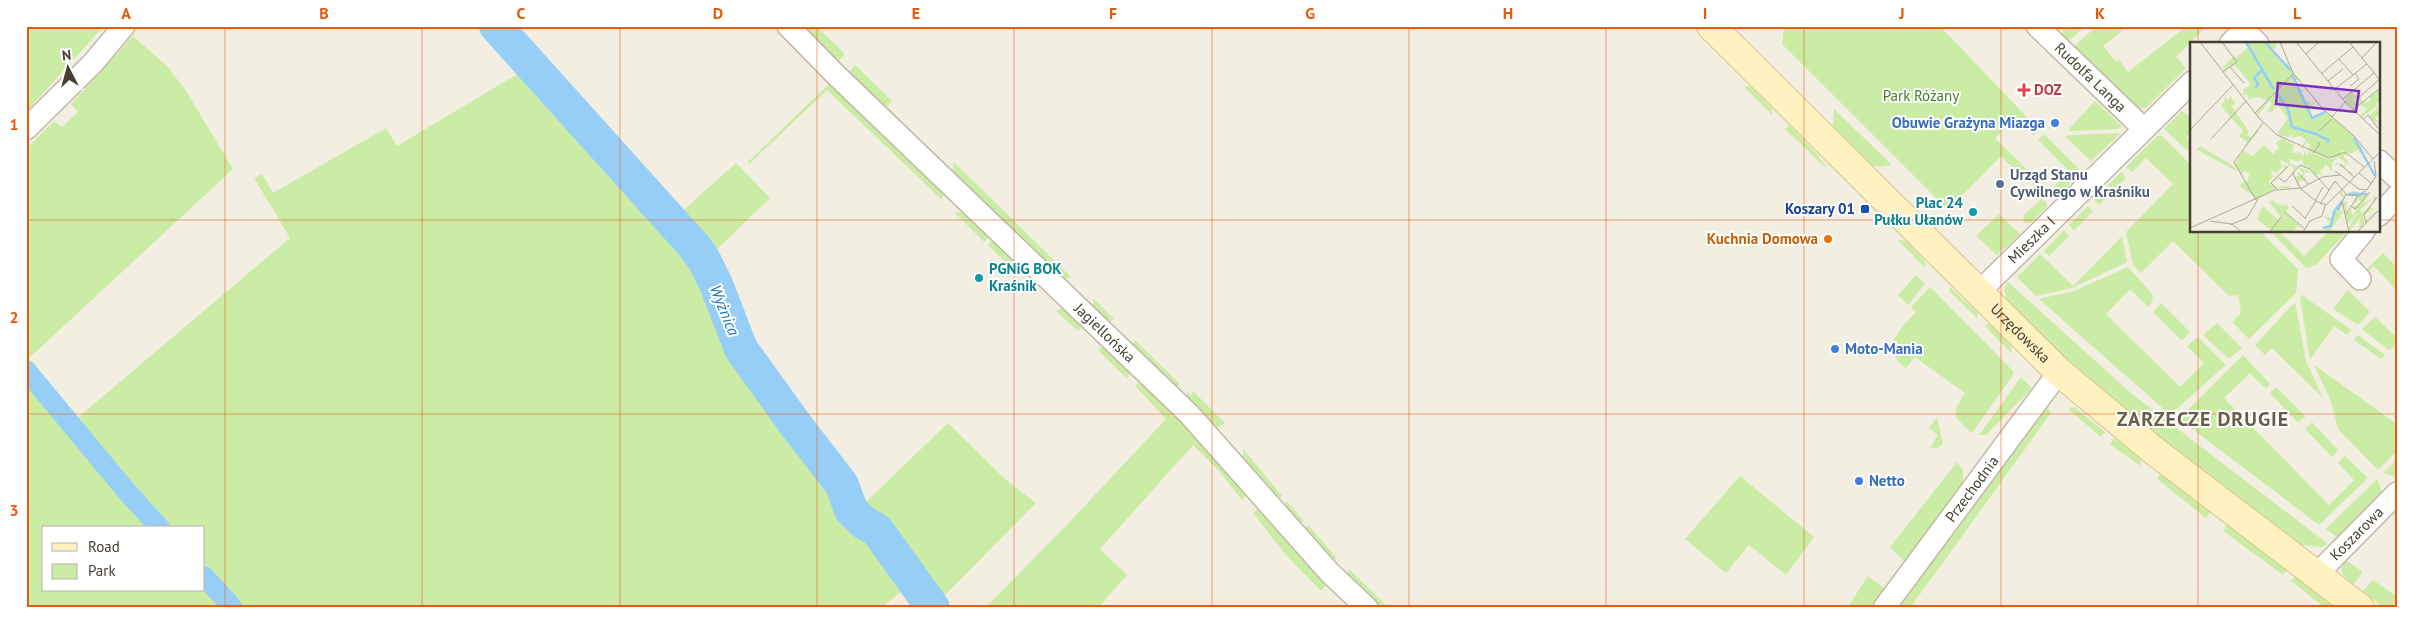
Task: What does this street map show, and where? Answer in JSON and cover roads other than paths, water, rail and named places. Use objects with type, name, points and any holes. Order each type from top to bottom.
[{"type":"street","points":[[26,129],[93,63],[124,26]]},
{"type":"street","name":"Jagiellońska","points":[[788,26],[834,73],[1189,414],[1330,573],[1367,608]]},
{"type":"street","name":"Urzędowska","points":[[1711,26],[2059,372],[2139,439],[2360,608]]},
{"type":"street","name":"Rudolfa Langa","points":[[2037,26],[2144,129]]},
{"type":"street","name":"Mieszka I","points":[[1979,292],[2190,84]]},
{"type":"street","points":[[2380,162],[2397,178]]},
{"type":"street","points":[[2380,214],[2397,196]]},
{"type":"street","points":[[2360,279],[2341,258],[2363,232]]},
{"type":"street","name":"Przechodnia","points":[[1884,608],[2059,372]]},
{"type":"street","name":"Koszarowa","points":[[2316,574],[2397,493]]},
{"type":"waterway","name":"Wyżnica","points":[[496,26],[694,246],[704,260],[716,284],[741,349],[842,485],[851,510],[863,522],[877,530],[933,608]]},
{"type":"waterway","points":[[26,370],[128,493],[158,526]]},
{"type":"waterway","points":[[205,577],[233,608]]},
{"type":"place","name":"DOZ","points":[[2024,90]]},
{"type":"place","name":"Obuwie Grażyna Miazga","points":[[2055,123]]},
{"type":"place","name":"Urząd Stanu Cywilnego w Kraśniku","points":[[2000,184]]},
{"type":"place","name":"Koszary 01","points":[[1865,209]]},
{"type":"place","name":"Plac 24 Pułku Ułanów","points":[[1973,212]]},
{"type":"place","name":"Kuchnia Domowa","points":[[1828,239]]},
{"type":"place","name":"PGNiG BOK Kraśnik","points":[[979,278]]},
{"type":"place","name":"Moto-Mania","points":[[1835,349]]},
{"type":"place","name":"Netto","points":[[1859,481]]},
{"type":"district","name":"ZARZECZE DRUGIE","points":[[2203,419]]},
{"type":"park label","name":"Park Różany","points":[[1921,96]]}]
